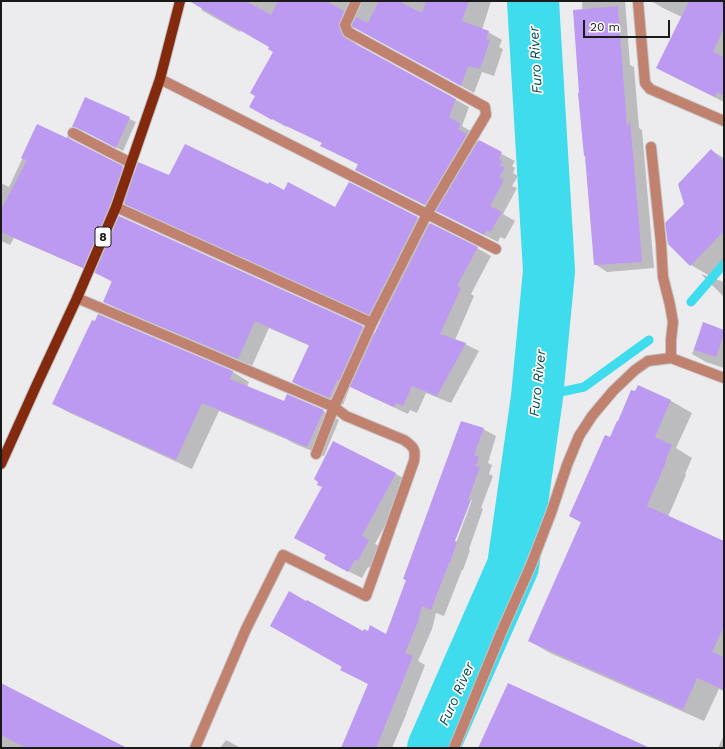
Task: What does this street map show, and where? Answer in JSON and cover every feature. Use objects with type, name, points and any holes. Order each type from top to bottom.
[{"type":"main road","name":"8","points":[[1,464],[77,298],[116,207],[160,79],[180,1]]},
{"type":"street","points":[[316,454],[334,407],[372,323],[427,214],[486,115],[485,107],[348,32],[345,26],[356,1]]},
{"type":"street","points":[[638,1],[645,83],[650,89],[724,121]]},
{"type":"street","points":[[160,79],[496,249]]},
{"type":"street","points":[[73,133],[131,163]]},
{"type":"street","points":[[652,147],[663,277],[673,322],[671,358]]},
{"type":"street","points":[[116,207],[372,323]]},
{"type":"street","points":[[77,298],[334,407],[346,416],[404,440],[413,446],[415,454],[414,462],[366,596],[283,555],[246,629],[196,748]]},
{"type":"street","points":[[454,748],[501,633],[531,565],[579,436],[592,416],[635,370],[648,361],[671,358],[724,378]]},
{"type":"building","points":[[189,1],[246,1],[271,15],[278,1],[326,1],[344,11],[339,25],[342,35],[345,38],[456,99],[449,117],[461,124],[458,129],[467,134],[425,205],[355,170],[358,164],[320,146],[322,143],[272,120],[249,107],[255,96],[250,93],[273,52],[268,49],[269,47]]},
{"type":"building","points":[[379,1],[398,1],[422,13],[426,1],[469,1],[462,21],[489,31],[486,39],[490,40],[480,69],[468,66],[461,86],[353,27],[352,25],[356,17],[368,23]]},
{"type":"building","points":[[689,1],[724,1],[724,28],[713,52],[724,57],[724,96],[717,92],[715,97],[656,68]]},
{"type":"building","points":[[618,6],[627,127],[630,121],[642,262],[594,265],[578,93],[573,10]]},
{"type":"building","points":[[85,97],[130,117],[116,148],[76,127],[72,127]]},
{"type":"building","points":[[37,124],[67,138],[67,136],[70,139],[123,166],[110,205],[83,268],[1,232],[1,210],[27,160],[21,158]]},
{"type":"building","points":[[479,140],[502,152],[499,158],[502,160],[500,165],[505,168],[499,177],[504,180],[490,206],[502,212],[491,232],[487,230],[484,235],[436,211]]},
{"type":"building","points":[[185,144],[268,184],[269,182],[284,190],[288,182],[335,207],[349,182],[418,217],[369,315],[124,204],[138,162],[169,175]]},
{"type":"building","points":[[711,149],[724,162],[724,231],[690,266],[668,244],[665,223],[684,204],[678,184]]},
{"type":"building","points":[[119,216],[363,326],[339,381],[337,380],[329,398],[292,382],[309,345],[255,321],[238,359],[103,302],[112,281],[95,273]]},
{"type":"building","points":[[430,223],[478,247],[457,286],[461,288],[440,334],[466,343],[437,396],[412,386],[403,406],[396,403],[394,407],[350,387],[378,326]]},
{"type":"building","points":[[98,314],[233,371],[230,379],[284,401],[287,394],[324,410],[307,447],[202,403],[176,460],[52,404],[92,320],[95,321]]},
{"type":"building","points":[[703,322],[724,330],[716,357],[694,350]]},
{"type":"building","points":[[638,385],[671,400],[655,437],[672,445],[647,506],[724,541],[724,626],[712,652],[724,657],[724,690],[697,678],[683,710],[528,641],[581,522],[569,516],[605,435],[610,437],[631,390],[635,391]]},
{"type":"building","points":[[461,421],[484,428],[474,455],[479,457],[476,466],[480,467],[468,500],[471,500],[455,541],[457,542],[450,563],[431,610],[422,606],[418,622],[405,653],[413,656],[376,748],[341,748],[368,684],[340,670],[342,667],[270,626],[289,591],[363,631],[364,629],[368,631],[370,625],[386,634],[406,580],[403,579]]},
{"type":"building","points":[[333,441],[396,473],[362,536],[369,540],[358,561],[355,560],[348,572],[324,559],[326,555],[294,538],[322,487],[317,485],[318,482],[314,479]]},
{"type":"building","points":[[1,683],[127,748],[26,748],[1,735]]},
{"type":"building","points":[[508,683],[650,748],[478,748]]},
{"type":"waterway","name":"Furo River","points":[[433,748],[513,566],[537,397],[549,271],[533,1]]},
{"type":"waterway","points":[[691,302],[724,264]]},
{"type":"waterway","points":[[537,397],[584,387],[649,340]]}]
